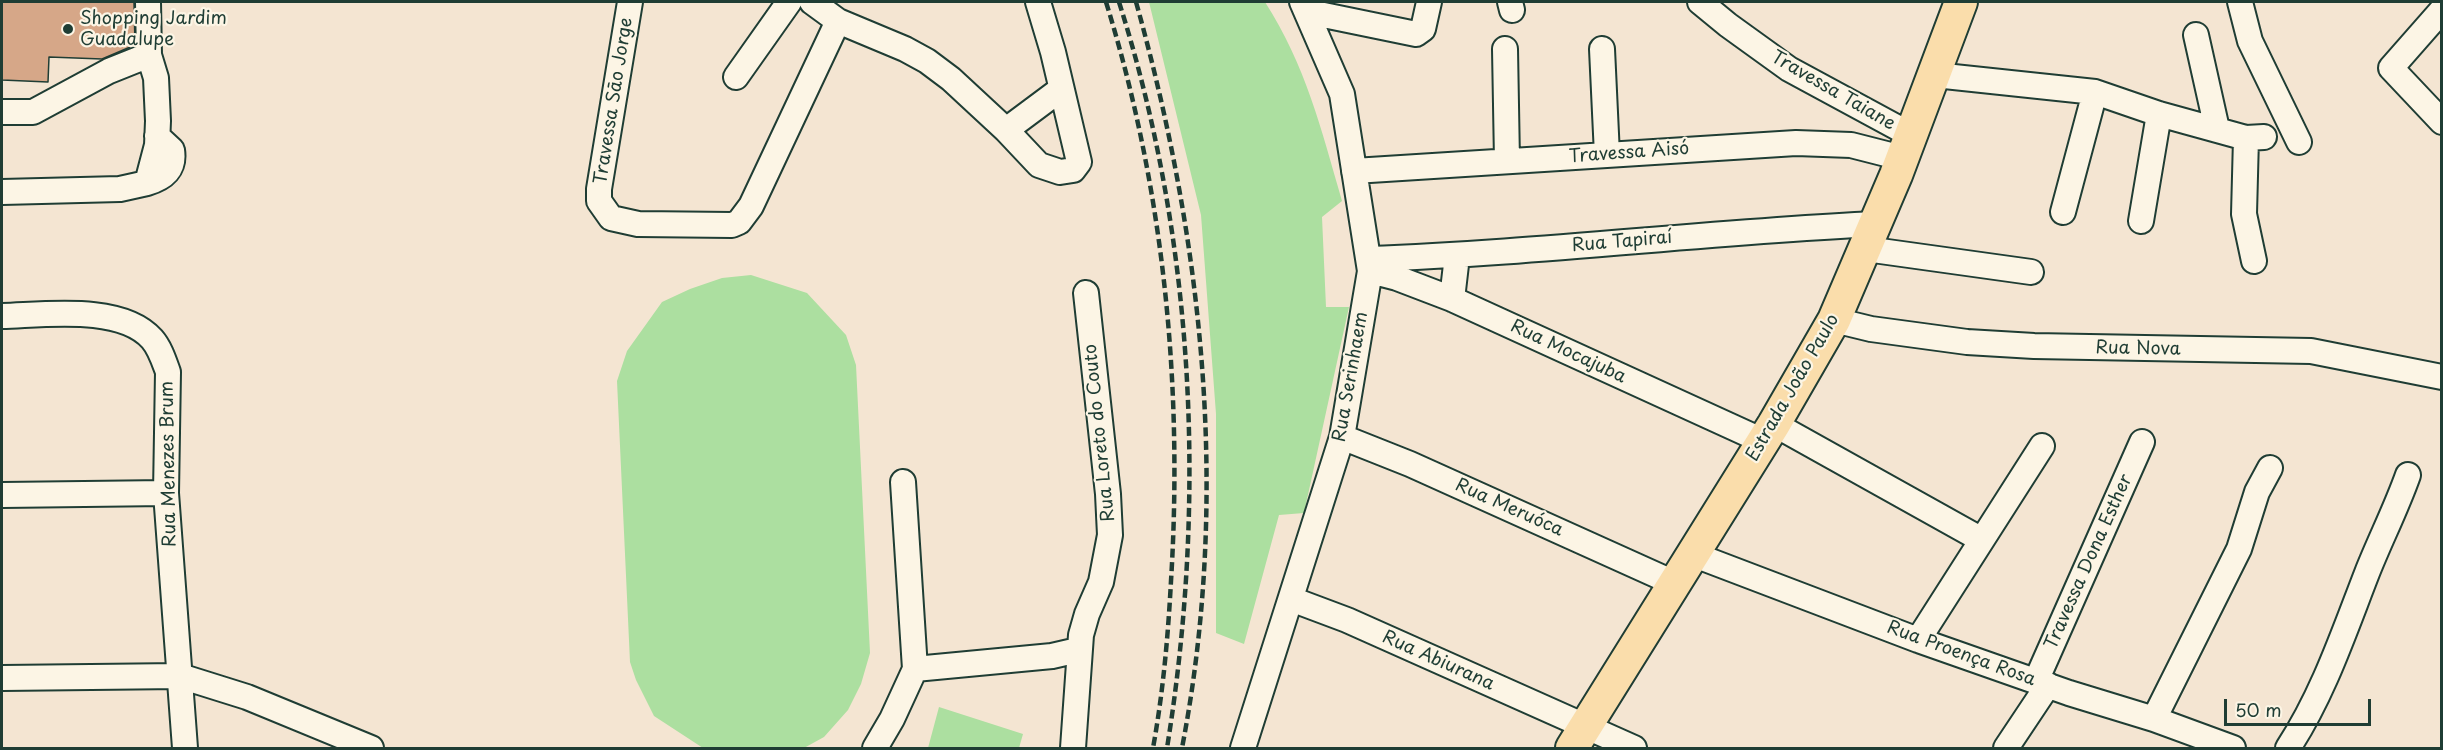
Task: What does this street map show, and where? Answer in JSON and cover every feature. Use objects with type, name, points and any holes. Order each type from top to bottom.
[{"type":"main road","name":"Estrada João Paulo","points":[[1578,737],[1768,433],[1834,321],[1907,147],[1961,2]]},
{"type":"street","points":[[2,192],[120,189],[147,183],[153,166],[157,136],[156,78],[149,55],[148,2]]},
{"type":"street","name":"Travessa Sāo Jorge","points":[[630,2],[599,189],[599,201],[611,218],[638,224],[732,225],[739,222],[751,206],[838,21]]},
{"type":"street","points":[[736,77],[789,2]]},
{"type":"street","points":[[812,2],[838,21],[927,61],[1006,130],[1039,165],[1060,172],[1073,170],[1079,162],[1038,2]]},
{"type":"street","points":[[1305,7],[1416,33],[1423,28],[1429,2]]},
{"type":"street","name":"Travessa Taiane","points":[[1700,2],[1789,69],[1907,147]]},
{"type":"street","points":[[2240,2],[2250,41],[2299,142]]},
{"type":"street","name":"Rua Serinhaem","points":[[1243,748],[1342,437],[1370,265],[1342,94],[1305,7]]},
{"type":"street","points":[[2442,10],[2391,68],[2442,122]]},
{"type":"street","points":[[2196,35],[2217,129]]},
{"type":"street","points":[[1504,49],[1507,161]]},
{"type":"street","points":[[1602,49],[1607,154]]},
{"type":"street","points":[[2,112],[33,111],[109,71],[149,55]]},
{"type":"street","points":[[1935,75],[2095,92],[2159,114],[2255,137],[2244,214],[2254,261]]},
{"type":"street","points":[[1006,130],[1061,89]]},
{"type":"street","points":[[2063,212],[2095,92]]},
{"type":"street","points":[[2141,221],[2159,114]]},
{"type":"street","name":"Travessa Aisó","points":[[1354,171],[1753,145],[1821,143],[1907,147]]},
{"type":"street","name":"Rua Tapiraí","points":[[1370,265],[1793,228],[1871,237],[2031,272]]},
{"type":"street","points":[[1452,299],[1457,256]]},
{"type":"street","name":"Rua Mocajuba","points":[[1370,265],[1768,433],[1982,540]]},
{"type":"street","name":"Rua Loreto do Couto","points":[[1073,748],[1078,689],[1078,650],[1087,614],[1101,582],[1110,535],[1108,494],[1086,293]]},
{"type":"street","name":"Rua Menezes Brum","points":[[2,316],[87,315],[118,318],[139,328],[153,340],[163,357],[168,372],[166,492],[184,748]]},
{"type":"street","name":"Rua Nova","points":[[1834,321],[1871,329],[1967,342],[2034,346],[2311,351],[2442,376]]},
{"type":"street","name":"Rua Meruóca","points":[[1342,437],[1410,464],[1674,583]]},
{"type":"street","name":"Travessa Dona Esther","points":[[2006,748],[2042,683],[2142,442]]},
{"type":"street","points":[[1918,640],[2042,446]]},
{"type":"street","points":[[2154,719],[2239,549],[2257,492],[2270,468]]},
{"type":"street","points":[[2288,748],[2335,654],[2376,552],[2396,511],[2408,475]]},
{"type":"street","points":[[875,748],[892,719],[915,669],[903,482]]},
{"type":"street","points":[[2,495],[166,492]]},
{"type":"street","name":"Rua Proença Rosa","points":[[1692,554],[1918,640],[2154,719],[2182,741],[2233,748]]},
{"type":"street","name":"Rua Abiurana","points":[[1291,599],[1347,620],[1578,737],[1634,748]]},
{"type":"street","points":[[915,669],[1052,656],[1078,650]]},
{"type":"street","points":[[2,678],[180,676],[247,697],[371,748]]},
{"type":"green space","points":[[1149,2],[1265,2],[1302,74],[1342,201],[1322,217],[1326,307],[1349,307],[1304,513],[1279,515],[1244,644],[1216,633],[1216,414],[1201,215]]},
{"type":"green space","points":[[751,275],[807,293],[846,335],[856,365],[870,653],[861,684],[848,710],[824,737],[804,748],[703,748],[654,716],[636,680],[630,662],[617,381],[627,351],[662,302],[722,278]]},
{"type":"green space","points":[[939,707],[1023,734],[1019,748],[928,748]]},
{"type":"building","name":"Shopping Jardim Guadalupe","points":[[2,2],[134,2],[135,45],[102,59],[49,57],[48,82],[2,80]]},
{"type":"railway","points":[[1106,2],[1126,73],[1142,144],[1165,288],[1171,361],[1174,435],[1171,581],[1165,665],[1153,748]]},
{"type":"railway","points":[[1119,2],[1145,93],[1164,185],[1178,278],[1186,372],[1189,466],[1187,561],[1180,655],[1167,748]]},
{"type":"railway","points":[[1136,2],[1179,186],[1193,279],[1202,373],[1206,467],[1205,561],[1197,654],[1182,748]]},
{"type":"place","name":"Shopping Jardim Guadalupe","points":[[68,29]]}]
